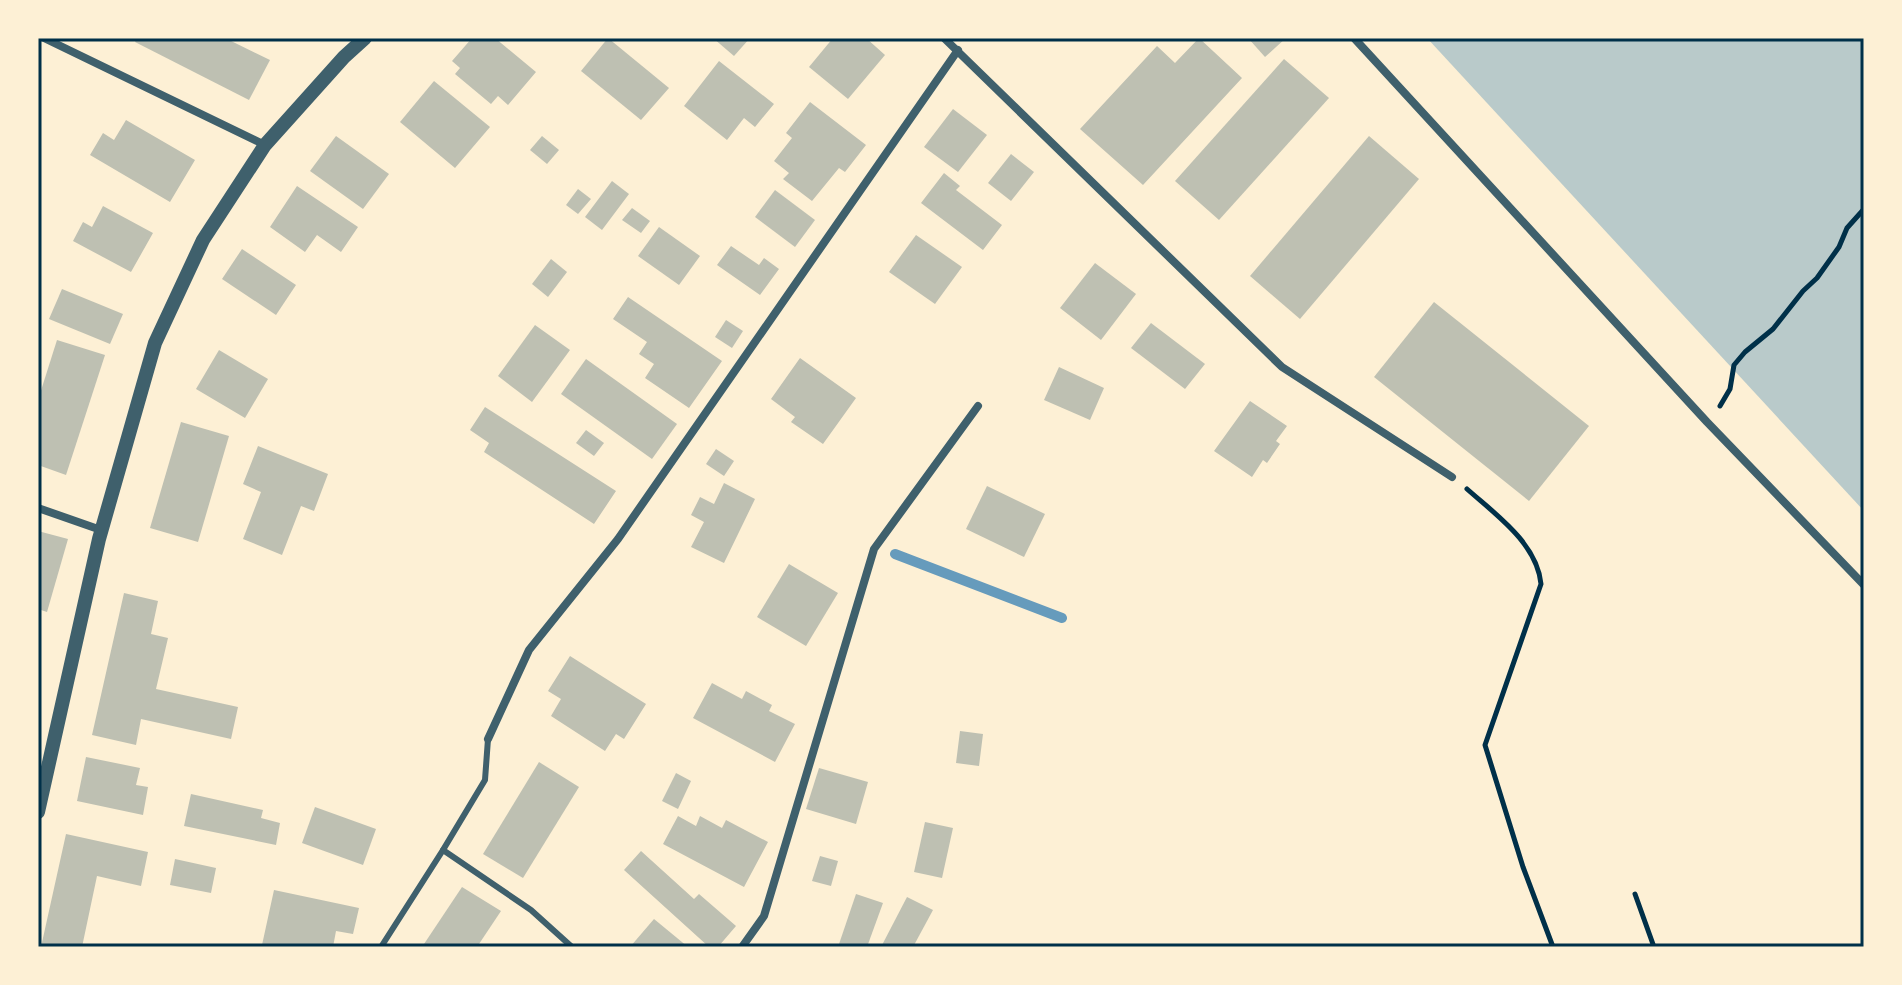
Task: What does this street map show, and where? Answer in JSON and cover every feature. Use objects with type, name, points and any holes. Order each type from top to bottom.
[{"type":"street","points":[[44,38],[265,145]]},
{"type":"street","points":[[38,812],[101,530],[155,343],[203,240],[265,145],[365,38]]},
{"type":"street","points":[[944,38],[1282,367],[1452,477]]},
{"type":"street","points":[[1354,38],[1707,422],[1864,585]]},
{"type":"street","points":[[488,739],[529,650],[618,539],[958,50]]},
{"type":"street","points":[[742,947],[764,916],[874,549],[978,406]]},
{"type":"street","points":[[38,508],[101,530]]},
{"type":"lane","points":[[381,947],[485,780],[488,739]]},
{"type":"lane","points":[[443,850],[531,910],[572,947]]},
{"type":"path","points":[[1707,422],[1724,402],[1730,389],[1734,365],[1773,329],[1817,278],[1839,247],[1847,228],[1864,209]]},
{"type":"path","points":[[1452,477],[1506,523],[1533,556],[1540,572],[1541,584],[1485,745],[1523,867],[1553,947]]},
{"type":"path","points":[[1635,894],[1654,947]]},
{"type":"shaded area","points":[[1427,38],[1864,38],[1864,511]]},
{"type":"building","points":[[137,38],[225,38],[270,60],[249,100],[135,42]]},
{"type":"building","points":[[472,38],[495,38],[536,72],[508,105],[498,96],[491,104],[455,74],[460,68],[452,61]]},
{"type":"building","points":[[608,38],[669,88],[641,120],[581,71]]},
{"type":"building","points":[[713,38],[750,38],[734,56]]},
{"type":"building","points":[[833,38],[866,38],[885,55],[848,99],[809,67]]},
{"type":"building","points":[[1199,38],[1242,78],[1143,185],[1080,129],[1157,46],[1175,63]]},
{"type":"building","points":[[1248,38],[1286,38],[1265,57]]},
{"type":"building","points":[[1284,59],[1329,98],[1219,220],[1175,181]]},
{"type":"building","points":[[719,61],[774,104],[755,127],[744,118],[727,140],[684,106]]},
{"type":"building","points":[[434,81],[490,127],[455,168],[400,122]]},
{"type":"building","points":[[810,102],[866,145],[845,172],[839,168],[812,201],[783,179],[789,173],[774,161],[792,138],[786,133]]},
{"type":"building","points":[[953,109],[987,135],[958,172],[924,147]]},
{"type":"building","points":[[126,120],[195,160],[170,202],[90,155],[103,133],[114,140]]},
{"type":"building","points":[[336,136],[389,174],[363,209],[310,171]]},
{"type":"building","points":[[542,136],[559,150],[547,164],[530,150]]},
{"type":"building","points":[[1369,136],[1419,179],[1300,319],[1250,276]]},
{"type":"building","points":[[1011,154],[1034,172],[1011,201],[988,183]]},
{"type":"building","points":[[944,173],[960,186],[956,190],[1002,225],[983,250],[921,203]]},
{"type":"building","points":[[612,181],[629,194],[602,230],[585,217]]},
{"type":"building","points":[[297,186],[358,227],[341,252],[317,235],[305,252],[270,227]]},
{"type":"building","points":[[578,189],[591,199],[578,214],[566,205]]},
{"type":"building","points":[[775,190],[815,220],[795,247],[755,217]]},
{"type":"building","points":[[103,206],[153,233],[131,272],[73,241],[83,222],[92,227]]},
{"type":"building","points":[[632,208],[650,221],[641,233],[622,220]]},
{"type":"building","points":[[659,227],[700,256],[679,285],[638,256]]},
{"type":"building","points":[[916,235],[962,267],[935,304],[889,272]]},
{"type":"building","points":[[731,246],[759,265],[764,258],[779,269],[760,295],[717,265]]},
{"type":"building","points":[[242,249],[296,285],[276,315],[222,279]]},
{"type":"building","points":[[551,259],[567,272],[548,297],[532,284]]},
{"type":"building","points":[[1095,263],[1136,294],[1101,340],[1060,308]]},
{"type":"building","points":[[62,289],[123,314],[110,344],[49,319]]},
{"type":"building","points":[[628,297],[722,361],[689,408],[645,378],[654,364],[639,354],[647,342],[613,319]]},
{"type":"building","points":[[1434,302],[1589,426],[1529,501],[1374,377]]},
{"type":"building","points":[[726,320],[743,331],[732,348],[715,337]]},
{"type":"building","points":[[1151,323],[1205,364],[1185,389],[1131,348]]},
{"type":"building","points":[[535,325],[570,350],[532,402],[498,376]]},
{"type":"building","points":[[57,340],[105,355],[66,475],[38,465],[38,400]]},
{"type":"building","points":[[219,350],[268,379],[245,418],[196,389]]},
{"type":"building","points":[[800,358],[856,398],[823,444],[791,422],[795,417],[771,399]]},
{"type":"building","points":[[586,359],[677,424],[652,459],[561,394]]},
{"type":"building","points":[[1059,367],[1104,388],[1090,420],[1044,400]]},
{"type":"building","points":[[1250,401],[1287,426],[1276,441],[1280,444],[1267,463],[1263,460],[1252,477],[1214,451]]},
{"type":"building","points":[[485,407],[616,491],[594,524],[484,452],[489,443],[470,430]]},
{"type":"building","points":[[181,422],[229,436],[198,542],[150,528]]},
{"type":"building","points":[[586,430],[604,443],[594,456],[576,443]]},
{"type":"building","points":[[258,446],[328,474],[314,511],[301,506],[282,555],[243,539],[261,492],[243,484]]},
{"type":"building","points":[[716,449],[734,461],[724,476],[706,464]]},
{"type":"building","points":[[724,483],[755,499],[724,563],[691,547],[704,522],[691,515],[700,497],[714,504]]},
{"type":"building","points":[[987,486],[1045,514],[1024,557],[966,529]]},
{"type":"building","points":[[38,531],[68,539],[47,612],[38,609]]},
{"type":"building","points":[[789,564],[838,593],[806,646],[757,617]]},
{"type":"building","points":[[124,593],[158,601],[151,634],[168,638],[156,689],[238,707],[231,739],[141,719],[136,745],[92,735]]},
{"type":"building","points":[[570,656],[646,704],[624,739],[616,734],[605,751],[551,716],[561,699],[548,691]]},
{"type":"building","points":[[712,683],[742,699],[746,691],[772,705],[769,711],[795,724],[775,762],[693,718]]},
{"type":"building","points":[[960,731],[983,734],[979,766],[956,763]]},
{"type":"building","points":[[86,757],[140,768],[136,785],[148,787],[143,815],[77,801]]},
{"type":"building","points":[[539,762],[579,787],[523,878],[483,854]]},
{"type":"building","points":[[819,768],[868,782],[856,824],[806,809]]},
{"type":"building","points":[[676,773],[691,781],[678,809],[662,801]]},
{"type":"building","points":[[191,794],[263,810],[261,818],[280,823],[276,845],[184,826]]},
{"type":"building","points":[[315,807],[376,829],[363,865],[302,843]]},
{"type":"building","points":[[678,816],[696,826],[700,816],[722,828],[726,820],[768,842],[744,887],[663,844]]},
{"type":"building","points":[[925,822],[953,828],[942,878],[914,872]]},
{"type":"building","points":[[66,834],[148,852],[141,886],[97,876],[82,947],[41,947]]},
{"type":"building","points":[[641,851],[694,899],[699,894],[736,926],[718,947],[709,947],[624,870]]},
{"type":"building","points":[[820,856],[838,861],[831,886],[812,881]]},
{"type":"building","points":[[175,859],[216,868],[211,893],[170,885]]},
{"type":"building","points":[[462,887],[501,911],[477,947],[422,947]]},
{"type":"building","points":[[274,890],[359,908],[353,934],[336,931],[333,947],[262,945]]},
{"type":"building","points":[[856,894],[883,903],[867,947],[838,947]]},
{"type":"building","points":[[907,897],[933,910],[913,947],[881,947]]},
{"type":"building","points":[[654,919],[688,947],[630,947]]},
{"type":"waterway","points":[[895,554],[1062,618]]}]
